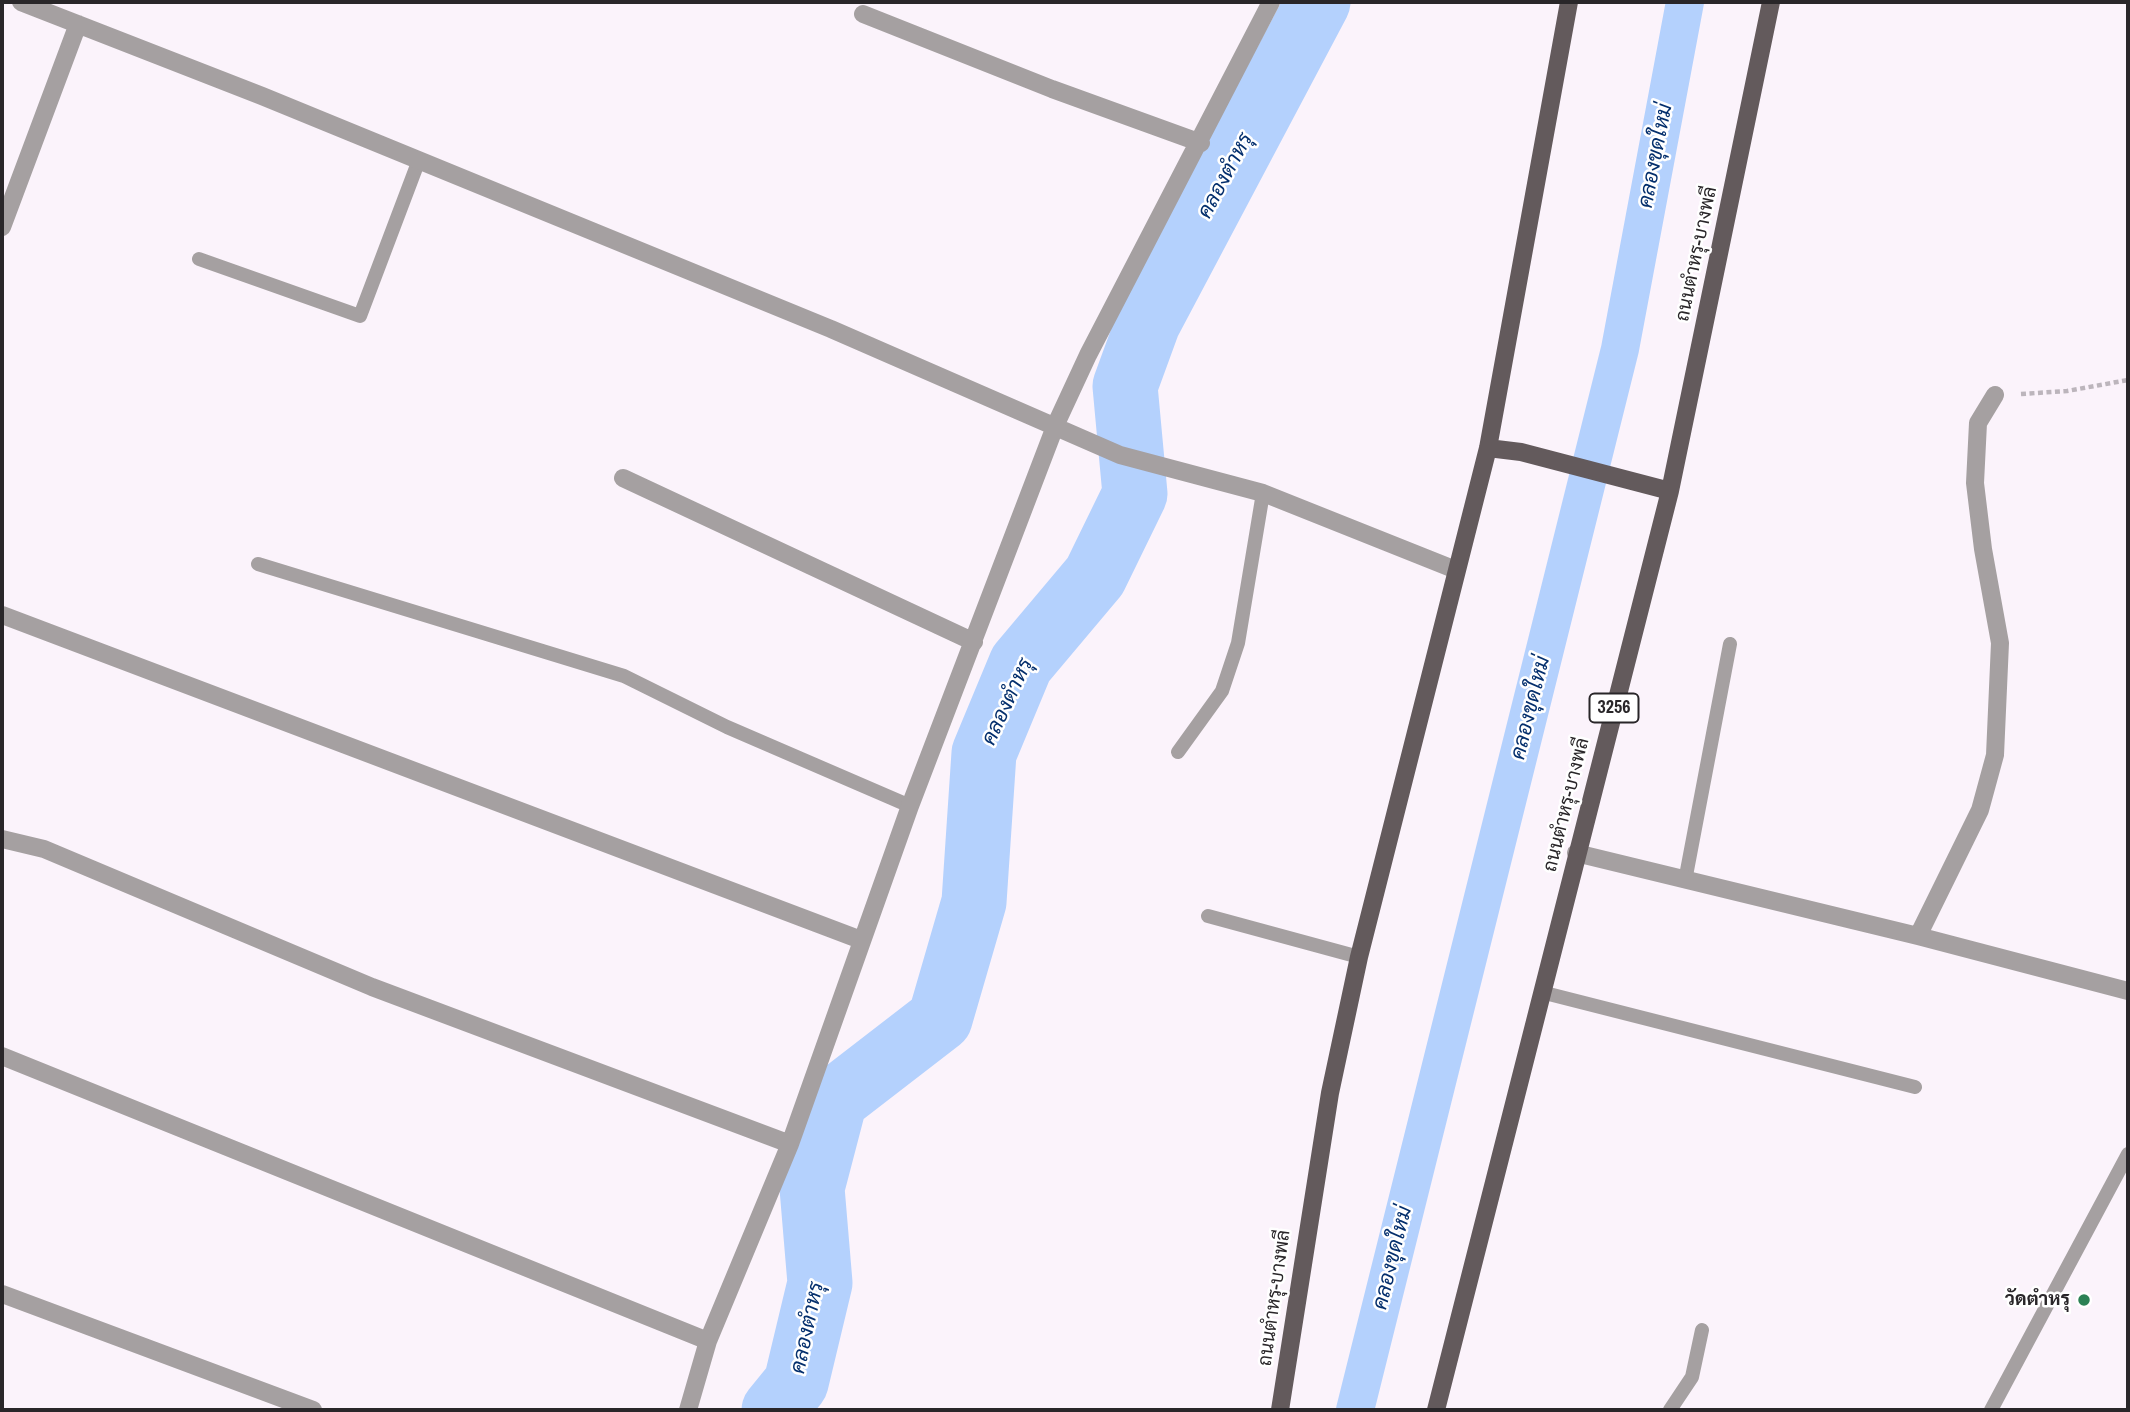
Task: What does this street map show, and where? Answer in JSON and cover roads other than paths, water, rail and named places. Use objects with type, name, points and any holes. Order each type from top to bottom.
[{"type":"main road","name":"ถนนตำหรุ-บางพลี","points":[[1280,1410],[1308,1221],[1359,957],[1488,448],[1569,2]]},
{"type":"main road","name":"ถนนตำหรุ-บางพลี","points":[[1436,1410],[1670,491],[1771,2]]},
{"type":"main road","points":[[1488,448],[1521,452],[1670,491]]},
{"type":"street","points":[[21,2],[419,160],[1056,424],[1119,454],[1171,471],[1264,493],[1456,570]]},
{"type":"street","points":[[688,1410],[708,1341],[790,1144],[909,806],[1056,424],[1154,226],[1201,143],[1271,2]]},
{"type":"street","points":[[863,14],[1052,89],[1201,143]]},
{"type":"street","points":[[2,227],[78,24]]},
{"type":"street","points":[[1918,936],[1980,810],[1995,755],[2000,643],[1983,549],[1975,483],[1978,423],[1995,395]]},
{"type":"street","points":[[623,478],[974,642]]},
{"type":"street","points":[[2,615],[861,940]]},
{"type":"street","points":[[2,839],[44,849],[372,987],[790,1144]]},
{"type":"street","points":[[1576,853],[1918,936],[2128,991]]},
{"type":"street","points":[[2,1056],[708,1341]]},
{"type":"street","points":[[2,1294],[313,1410]]},
{"type":"lane","points":[[200,259],[360,317],[419,160]]},
{"type":"lane","points":[[1178,752],[1222,691],[1238,643],[1264,493]]},
{"type":"lane","points":[[258,564],[624,676],[727,727],[909,806]]},
{"type":"lane","points":[[1685,881],[1730,644]]},
{"type":"lane","points":[[1208,916],[1359,957]]},
{"type":"lane","points":[[1541,992],[1915,1087]]},
{"type":"lane","points":[[1991,1410],[2128,1154]]},
{"type":"lane","points":[[1670,1410],[1692,1377],[1702,1330]]},
{"type":"waterway","name":"คลองตำหรุ","points":[[774,1410],[796,1383],[820,1283],[812,1188],[835,1100],[940,1019],[974,902],[984,753],[1021,664],[1095,576],[1135,494],[1125,386],[1148,323],[1318,2]]},
{"type":"waterway","name":"คลองขุดใหม่","points":[[1355,1410],[1620,349],[1685,2]]},
{"type":"place","name":"วัดตำหรุ","points":[[2084,1300]]}]
